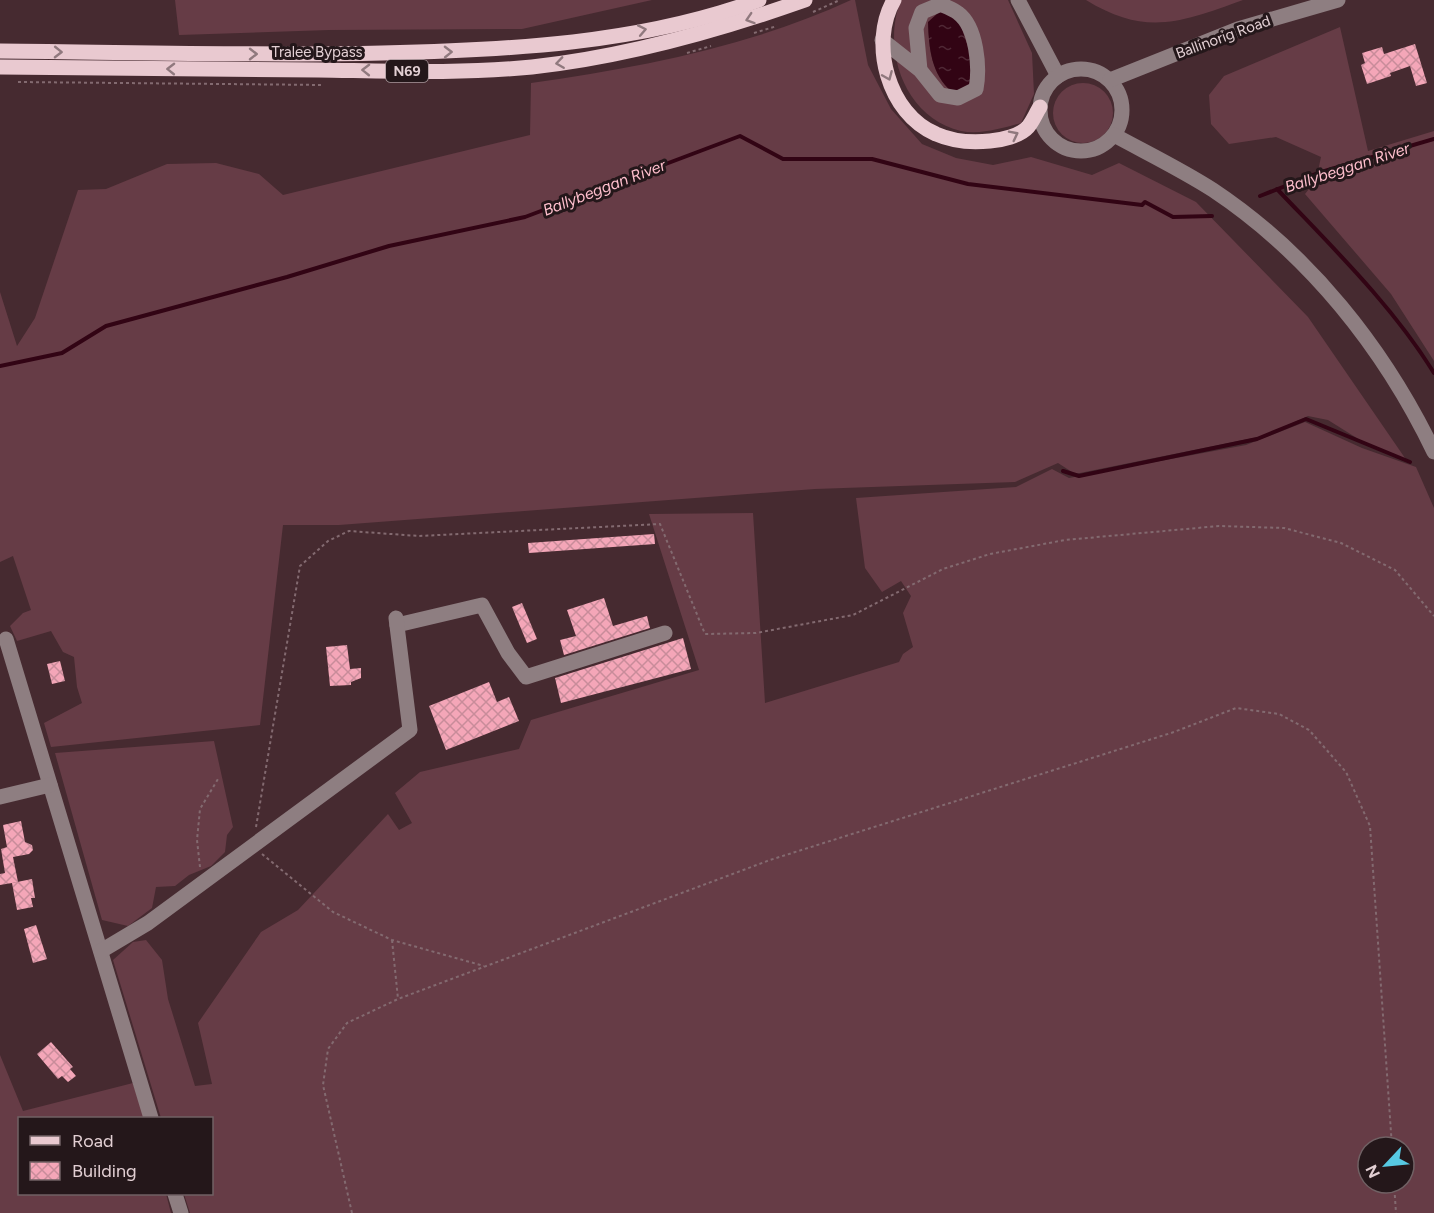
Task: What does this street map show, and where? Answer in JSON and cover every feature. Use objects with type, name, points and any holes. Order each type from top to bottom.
[{"type":"main road","name":"Tralee Bypass","points":[[0,51],[344,54],[500,50],[576,43],[668,26],[759,0]]},
{"type":"main road","name":"Tralee Bypass","points":[[0,67],[418,71],[531,67],[587,59],[658,44],[748,20],[805,0]]},
{"type":"main road","points":[[894,0],[885,15],[882,40],[883,65],[893,90],[911,116],[933,133],[954,140],[976,142],[1004,140],[1027,128],[1040,107]]},
{"type":"street","points":[[1018,0],[1058,76]]},
{"type":"street","name":"Ballinorig Road","points":[[1110,80],[1238,29],[1338,0]]},
{"type":"street","points":[[882,40],[920,70],[940,95],[958,98],[976,89],[980,70],[975,42],[959,13],[940,4],[922,12],[916,28],[920,70]]},
{"type":"street","points":[[1079,68],[1101,73],[1110,80],[1121,101],[1121,119],[1114,135],[1092,150],[1066,148],[1046,132],[1040,107],[1042,95],[1058,76],[1079,68]]},
{"type":"street","points":[[1114,135],[1187,175],[1231,203],[1309,271],[1341,305],[1367,338],[1400,388],[1434,452]]},
{"type":"street","points":[[101,951],[148,923],[410,730],[397,621],[482,605],[508,653],[526,677],[665,633]]},
{"type":"street","points":[[6,639],[150,1117]]},
{"type":"street","points":[[0,797],[50,785]]},
{"type":"street","points":[[175,1195],[181,1213]]},
{"type":"path","points":[[484,966],[392,940],[333,912],[252,847],[300,566],[327,541],[349,531],[419,536],[660,524],[705,634],[756,633],[853,615],[943,569],[990,554],[1065,540],[1220,526],[1284,528],[1341,543],[1395,570],[1434,616]]},
{"type":"path","points":[[352,1213],[322,1085],[328,1049],[347,1023],[398,999],[770,860],[1162,735],[1236,708],[1279,714],[1309,730],[1346,772],[1370,826],[1391,1135]]},
{"type":"path","points":[[201,884],[198,840],[200,809],[218,779]]},
{"type":"path","points":[[392,940],[398,999]]},
{"type":"path","points":[[1395,1195],[1396,1213]]},
{"type":"shaded area","points":[[175,0],[652,0],[522,29],[329,30],[179,35]]},
{"type":"shaded area","points":[[855,0],[868,65],[891,109],[922,144],[956,158],[993,165],[1031,157],[1092,175],[1119,163],[1196,202],[1308,317],[1407,461],[1368,445],[1328,420],[1308,416],[1263,436],[1075,474],[1058,463],[1015,482],[815,489],[339,525],[283,525],[260,725],[51,747],[44,723],[82,703],[77,687],[74,657],[63,652],[51,631],[17,641],[10,626],[23,613],[31,610],[13,556],[0,562],[0,292],[17,346],[35,318],[78,190],[106,189],[167,164],[216,163],[259,174],[283,195],[530,135],[531,83],[654,62],[734,43],[773,31]]},
{"type":"shaded area","points":[[901,0],[1008,0],[1032,53],[1034,94],[1021,123],[992,130],[969,132],[942,124],[925,112],[912,97],[902,79],[896,60],[894,40]],"holes":[[[928,23],[952,92],[936,69],[929,42]]]},
{"type":"shaded area","points":[[1086,0],[1243,0],[1182,19],[1146,22],[1127,19],[1107,12]]},
{"type":"shaded area","points":[[1340,27],[1368,151],[1434,131],[1434,361],[1391,294],[1305,194],[1316,180],[1321,157],[1276,137],[1229,144],[1211,124],[1209,95],[1224,76]]},
{"type":"shaded area","points":[[1083,83],[1104,92],[1113,113],[1104,134],[1083,143],[1062,134],[1053,113],[1062,92]]},
{"type":"shaded area","points":[[1305,422],[1362,448],[1416,467],[1434,508],[1434,1213],[190,1213],[184,1195],[213,1195],[213,1117],[161,1117],[113,960],[133,942],[146,940],[162,960],[168,999],[195,1086],[212,1084],[198,1023],[261,932],[298,910],[388,814],[399,830],[412,823],[395,793],[420,772],[519,749],[531,720],[699,670],[649,514],[753,513],[765,703],[899,662],[903,654],[913,647],[903,613],[911,596],[901,581],[882,592],[865,568],[856,498],[1016,487],[1052,469],[1069,478],[1246,445]]},
{"type":"shaded area","points":[[214,741],[233,827],[227,835],[225,852],[211,866],[189,875],[175,886],[156,887],[152,908],[128,926],[102,920],[55,753]]},
{"type":"shaded area","points":[[0,1055],[23,1111],[133,1083],[144,1117],[18,1117],[18,1195],[166,1195],[171,1213],[0,1213]]},
{"type":"water","points":[[939,12],[950,13],[960,23],[977,74],[966,88],[952,92],[935,69],[930,51],[928,22]]},
{"type":"building","points":[[1415,44],[1427,83],[1416,86],[1410,66],[1390,73],[1391,76],[1367,84],[1361,65],[1365,63],[1362,53],[1382,47],[1384,54]]},
{"type":"building","points":[[654,534],[655,544],[529,553],[528,543]]},
{"type":"building","points":[[604,598],[613,626],[647,616],[650,628],[564,655],[560,640],[576,636],[567,610]]},
{"type":"building","points":[[522,603],[537,639],[527,643],[512,607]]},
{"type":"building","points":[[683,638],[691,669],[561,703],[555,678]]},
{"type":"building","points":[[347,645],[350,669],[361,668],[361,678],[351,682],[351,685],[330,686],[326,647]]},
{"type":"building","points":[[60,661],[65,681],[52,684],[47,664]]},
{"type":"building","points":[[489,682],[497,702],[509,697],[519,721],[446,750],[429,706]]},
{"type":"building","points":[[21,821],[25,842],[32,845],[33,850],[29,854],[13,857],[18,882],[0,885],[0,874],[5,873],[1,849],[7,847],[3,825]]},
{"type":"building","points":[[32,879],[35,898],[31,898],[33,907],[17,910],[12,883]]},
{"type":"building","points":[[36,925],[47,959],[33,963],[24,929]]},
{"type":"building","points":[[51,1042],[73,1067],[70,1069],[76,1076],[68,1082],[62,1076],[58,1079],[37,1054]]},
{"type":"waterway","name":"Ballybeggan River","points":[[0,366],[62,353],[106,326],[287,277],[389,246],[525,217],[740,136],[783,159],[872,159],[968,184],[1142,205],[1145,202],[1173,217],[1212,216]]},
{"type":"waterway","name":"Ballybeggan River","points":[[1260,196],[1318,173],[1434,139]]},
{"type":"waterway","points":[[1277,189],[1380,300],[1434,373]]},
{"type":"waterway","points":[[1063,471],[1079,476],[1257,439],[1306,419],[1410,462]]}]
